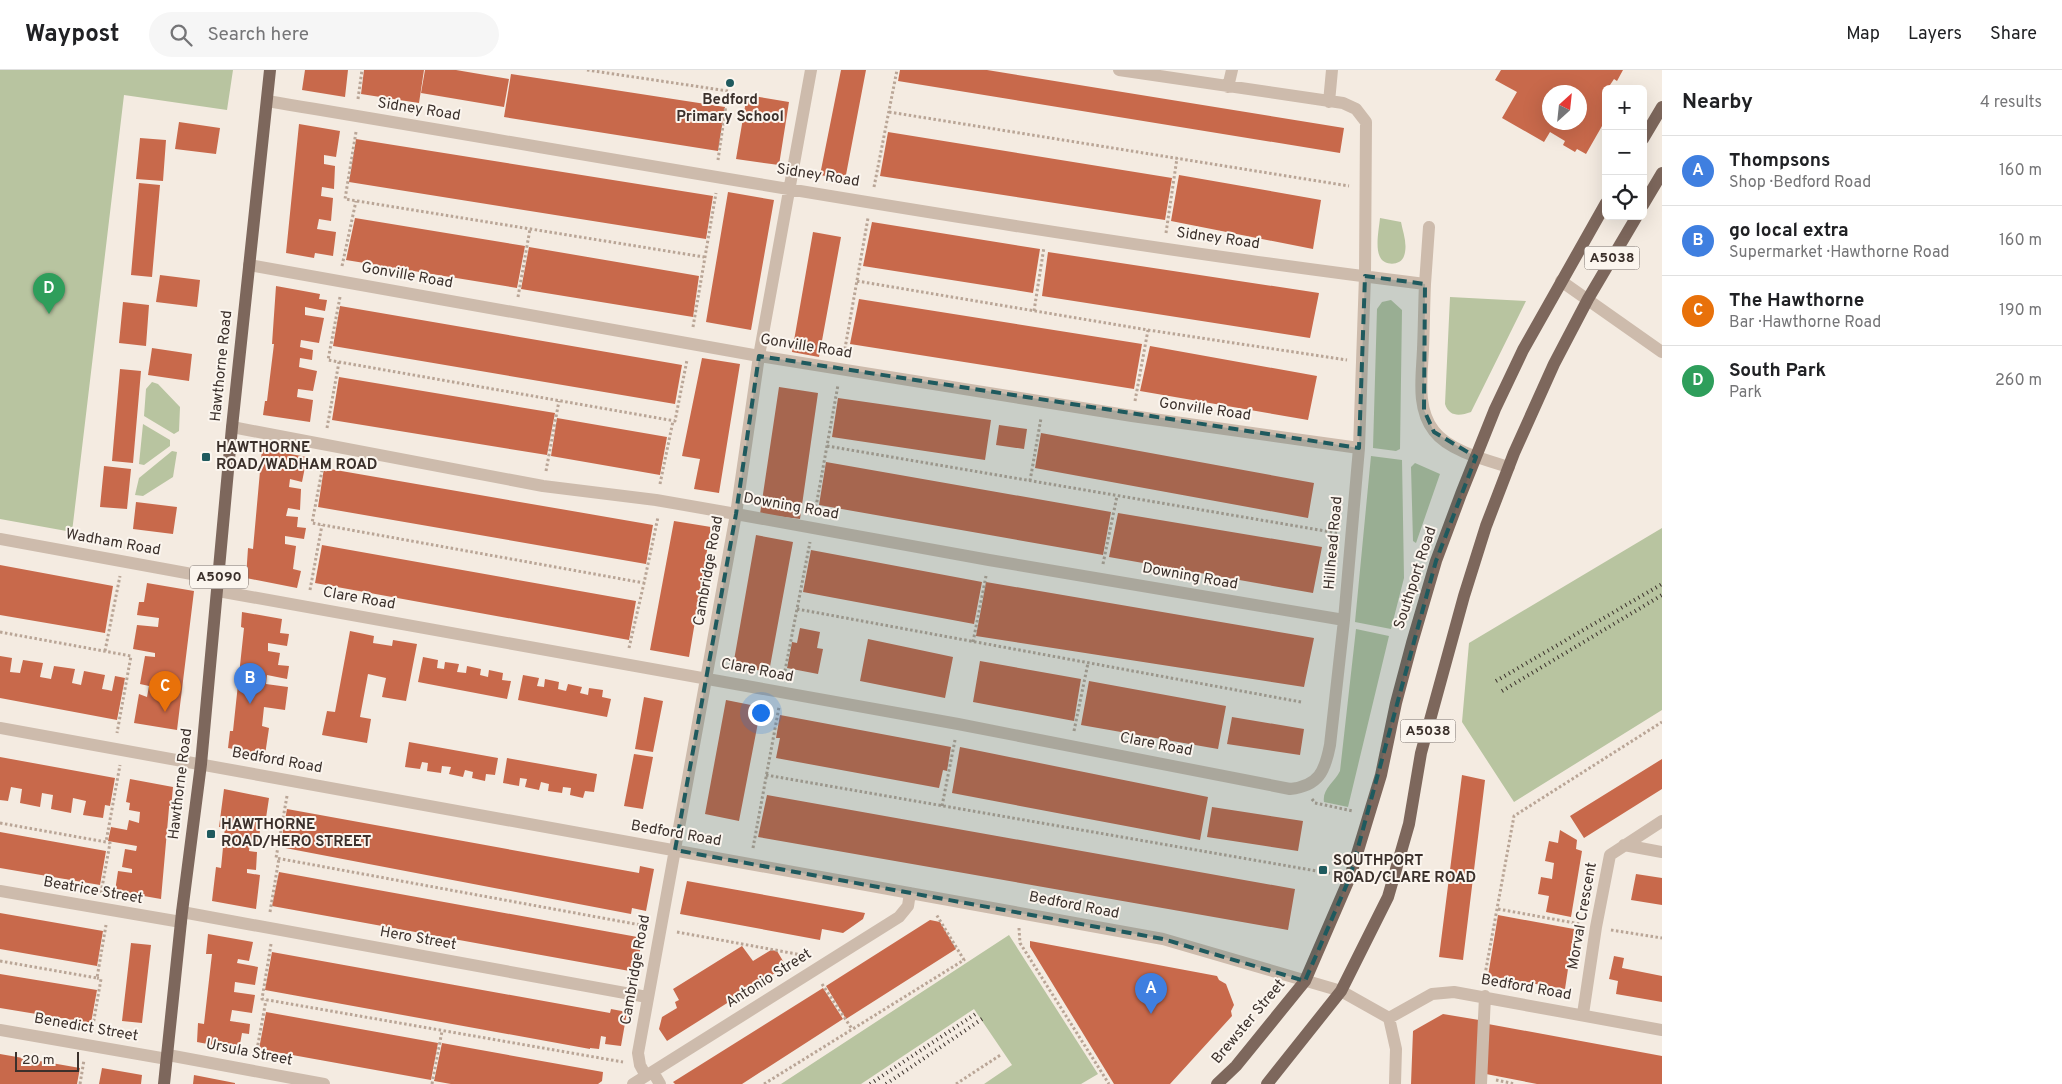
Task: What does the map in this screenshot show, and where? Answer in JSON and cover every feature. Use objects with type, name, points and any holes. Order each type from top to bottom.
[{"type":"main road","name":"Hawthorne Road","points":[[164,1084],[201,764],[219,585],[232,427],[270,70]]},
{"type":"main road","points":[[1647,132],[1662,107]]},
{"type":"main road","points":[[1647,198],[1662,173]]},
{"type":"main road","name":"Southport Road","points":[[1305,981],[1350,877],[1381,776],[1400,686],[1436,561],[1460,494],[1495,409],[1519,358],[1602,210]]},
{"type":"main road","name":"A5038","points":[[1267,1084],[1341,991],[1388,897],[1409,824],[1422,753],[1464,596],[1486,526],[1509,467],[1554,364],[1588,299],[1635,220]]},
{"type":"main road","name":"Brewster Street","points":[[1217,1084],[1242,1058],[1305,981]]},
{"type":"street","name":"Cambridge Road","points":[[646,1071],[638,1053],[647,997],[736,514],[759,356],[811,70]]},
{"type":"street","name":"Hillhead Road","points":[[1120,70],[1228,88],[1343,103],[1356,109],[1366,122],[1359,448],[1344,620],[1326,765],[1322,773],[1310,783],[1290,789]]},
{"type":"street","points":[[1228,88],[1232,70]]},
{"type":"street","points":[[1329,102],[1332,70]]},
{"type":"street","name":"Sidney Road","points":[[267,101],[1047,230],[1364,276]]},
{"type":"street","points":[[1429,227],[1421,393],[1424,410],[1434,432],[1446,441],[1476,457],[1509,467]]},
{"type":"street","name":"Gonville Road","points":[[249,265],[759,356],[1132,416],[1359,448]]},
{"type":"street","points":[[1364,276],[1425,284]]},
{"type":"street","points":[[1561,281],[1662,352]]},
{"type":"street","name":"Downing Road","points":[[232,427],[543,486],[659,501],[989,560],[1344,620]]},
{"type":"street","name":"Wadham Road","points":[[0,539],[123,561],[219,585]]},
{"type":"street","name":"Clare Road","points":[[219,585],[307,606],[1072,745],[1290,789]]},
{"type":"street","name":"Bedford Road","points":[[0,728],[1163,939],[1341,991],[1389,1018],[1432,994],[1454,992],[1583,1014],[1662,1030]]},
{"type":"street","name":"Morval Crescent","points":[[1583,1014],[1596,927],[1610,856],[1662,821]]},
{"type":"street","points":[[1624,845],[1662,852]]},
{"type":"street","name":"Beatrice Street","points":[[0,891],[104,909],[182,917]]},
{"type":"street","name":"Antonio Street","points":[[633,1084],[646,1071],[899,917],[908,906],[910,893]]},
{"type":"street","name":"Hero Street","points":[[182,917],[270,928],[647,997]]},
{"type":"street","points":[[1481,1084],[1483,996]]},
{"type":"street","points":[[1389,1018],[1396,1050],[1395,1084]]},
{"type":"street","name":"Benedict Street","points":[[0,1030],[168,1057]]},
{"type":"street","name":"Ursula Street","points":[[168,1057],[253,1070],[324,1084]]},
{"type":"street","points":[[646,1071],[660,1084]]},
{"type":"path","points":[[362,70],[345,199],[704,257]]},
{"type":"path","points":[[587,70],[728,91],[718,176],[691,344],[675,421],[673,421],[644,583],[625,664]]},
{"type":"path","points":[[750,864],[896,70]]},
{"type":"path","points":[[889,112],[1364,189]]},
{"type":"path","points":[[1163,248],[1178,158]]},
{"type":"path","points":[[356,201],[328,360],[673,421]]},
{"type":"path","points":[[515,312],[530,229]]},
{"type":"path","points":[[1034,311],[1047,230]]},
{"type":"path","points":[[857,281],[1148,330],[1362,362]]},
{"type":"path","points":[[1132,416],[1148,330]]},
{"type":"path","points":[[339,362],[312,523],[644,583]]},
{"type":"path","points":[[543,486],[559,401]]},
{"type":"path","points":[[1030,481],[1044,402]]},
{"type":"path","points":[[827,446],[1351,535]]},
{"type":"path","points":[[1100,579],[1117,496]]},
{"type":"path","points":[[307,606],[322,525]]},
{"type":"path","points":[[973,642],[989,560]]},
{"type":"path","points":[[105,651],[123,561]]},
{"type":"path","points":[[797,609],[1301,702]]},
{"type":"path","points":[[0,632],[131,656],[106,842]]},
{"type":"path","points":[[1072,745],[1088,663]]},
{"type":"path","points":[[1483,996],[1514,816],[1662,722]]},
{"type":"path","points":[[942,806],[958,724]]},
{"type":"path","points":[[766,775],[1350,877]]},
{"type":"path","points":[[290,780],[276,858],[802,955],[852,1029]]},
{"type":"path","points":[[1303,786],[1315,804],[1368,814]]},
{"type":"path","points":[[0,823],[110,843],[96,978]]},
{"type":"path","points":[[280,858],[262,998],[646,1071]]},
{"type":"path","points":[[764,1084],[964,960],[924,895]]},
{"type":"path","points":[[1498,910],[1662,938]]},
{"type":"path","points":[[1017,912],[1020,943],[1109,1084]]},
{"type":"path","points":[[0,961],[101,979],[80,1084]]},
{"type":"path","points":[[253,1070],[266,1000]]},
{"type":"path","points":[[432,1084],[442,1031]]},
{"type":"path","points":[[956,1084],[1002,1054]]},
{"type":"highlighted area","points":[[1365,276],[1425,284],[1424,410],[1434,432],[1476,457],[1436,561],[1350,877],[1305,981],[1163,939],[675,850],[736,514],[759,356],[1359,448]]},
{"type":"green space","points":[[0,70],[233,70],[227,110],[124,95],[72,532],[0,519]]},
{"type":"green space","points":[[1380,218],[1401,222],[1406,247],[1400,262],[1392,264],[1385,262],[1380,257],[1378,238]]},
{"type":"green space","points":[[1450,297],[1526,301],[1471,412],[1459,415],[1449,411],[1445,404]]},
{"type":"green space","points":[[1391,300],[1402,310],[1400,449],[1396,451],[1373,448],[1377,309],[1382,302]]},
{"type":"green space","points":[[152,382],[158,384],[180,407],[179,431],[174,434],[144,416],[146,389]]},
{"type":"green space","points":[[143,424],[170,440],[170,446],[144,465],[139,464]]},
{"type":"green space","points":[[172,451],[177,452],[173,477],[143,496],[135,495],[139,478]]},
{"type":"green space","points":[[1371,456],[1402,460],[1404,578],[1391,629],[1355,622]]},
{"type":"green space","points":[[1415,463],[1440,474],[1416,543],[1413,541],[1411,467]]},
{"type":"green space","points":[[1662,528],[1662,710],[1514,802],[1462,722],[1469,643]]},
{"type":"green space","points":[[1356,629],[1389,636],[1348,807],[1324,802],[1324,797],[1340,771]]},
{"type":"green space","points":[[1009,935],[1098,1074],[1081,1084],[984,1084],[1012,1065],[974,1009],[861,1084],[781,1084]]},
{"type":"building","points":[[305,70],[348,70],[345,97],[302,90]]},
{"type":"building","points":[[364,70],[424,70],[419,103],[361,94]]},
{"type":"building","points":[[425,70],[456,70],[509,79],[504,107],[421,93]]},
{"type":"building","points":[[841,70],[866,70],[845,180],[820,175]]},
{"type":"building","points":[[900,70],[987,70],[1344,128],[1340,153],[898,81]]},
{"type":"building","points":[[1501,70],[1623,70],[1617,81],[1614,79],[1610,85],[1602,85],[1602,126],[1586,154],[1577,149],[1575,152],[1563,145],[1565,141],[1550,132],[1544,142],[1502,118],[1517,92],[1495,80]]},
{"type":"building","points":[[511,74],[725,107],[718,151],[504,117]]},
{"type":"building","points":[[747,95],[789,102],[779,165],[736,159]]},
{"type":"building","points":[[179,122],[220,128],[216,154],[175,149]]},
{"type":"building","points":[[299,124],[340,131],[336,157],[324,155],[324,164],[335,166],[334,189],[322,187],[321,196],[333,198],[331,221],[319,219],[317,229],[336,232],[333,256],[315,253],[314,258],[286,253]]},
{"type":"building","points":[[888,132],[1172,178],[1165,220],[880,176]]},
{"type":"building","points":[[140,138],[166,140],[163,181],[136,179]]},
{"type":"building","points":[[356,139],[713,196],[706,239],[349,182]]},
{"type":"building","points":[[1179,175],[1321,200],[1313,249],[1171,221]]},
{"type":"building","points":[[139,183],[160,185],[152,277],[131,275]]},
{"type":"building","points":[[728,192],[774,200],[751,330],[706,322]]},
{"type":"building","points":[[355,218],[525,246],[517,288],[346,260]]},
{"type":"building","points":[[872,222],[1040,249],[1033,293],[863,266]]},
{"type":"building","points":[[813,232],[841,237],[819,357],[792,352]]},
{"type":"building","points":[[529,247],[699,276],[693,317],[521,289]]},
{"type":"building","points":[[1048,252],[1319,293],[1310,338],[1042,296]]},
{"type":"building","points":[[160,275],[200,280],[197,307],[156,302]]},
{"type":"building","points":[[276,286],[320,294],[319,299],[327,300],[325,311],[305,307],[305,315],[324,318],[319,343],[301,340],[300,347],[313,350],[312,360],[300,358],[299,367],[317,371],[313,391],[298,389],[297,397],[313,400],[310,422],[263,415],[265,401],[267,401],[274,344],[272,344]]},
{"type":"building","points":[[859,299],[1142,344],[1134,389],[850,344]]},
{"type":"building","points":[[123,302],[149,305],[146,346],[119,343]]},
{"type":"building","points":[[340,306],[682,365],[675,404],[333,346]]},
{"type":"building","points":[[1150,346],[1317,376],[1308,420],[1140,391]]},
{"type":"building","points":[[152,348],[192,354],[189,381],[148,375]]},
{"type":"building","points":[[702,358],[740,364],[719,493],[694,489],[700,459],[682,456]]},
{"type":"building","points":[[120,369],[141,371],[133,463],[112,461]]},
{"type":"building","points":[[339,377],[555,413],[547,455],[332,420]]},
{"type":"building","points":[[779,387],[818,393],[800,519],[760,514]]},
{"type":"building","points":[[838,398],[991,420],[985,460],[832,437]]},
{"type":"building","points":[[557,418],[667,437],[660,475],[551,456]]},
{"type":"building","points":[[999,425],[1027,429],[1024,449],[996,445]]},
{"type":"building","points":[[1041,433],[1314,483],[1308,518],[1035,468]]},
{"type":"building","points":[[262,449],[307,457],[302,482],[290,479],[289,487],[301,489],[300,510],[288,508],[286,516],[298,517],[297,527],[306,528],[304,539],[285,536],[285,544],[296,546],[293,569],[301,571],[297,588],[246,578],[248,548],[253,549]]},
{"type":"building","points":[[826,462],[1111,512],[1103,555],[819,505]]},
{"type":"building","points":[[104,466],[131,469],[127,509],[100,507]]},
{"type":"building","points":[[324,468],[653,525],[646,564],[318,507]]},
{"type":"building","points":[[136,502],[177,507],[173,534],[133,529]]},
{"type":"building","points":[[1118,513],[1322,547],[1313,593],[1109,557]]},
{"type":"building","points":[[674,521],[711,527],[689,657],[650,650]]},
{"type":"building","points":[[756,535],[793,542],[769,672],[733,666]]},
{"type":"building","points":[[322,545],[636,601],[629,640],[315,583]]},
{"type":"building","points":[[811,550],[982,582],[974,624],[803,592]]},
{"type":"building","points":[[0,565],[113,586],[105,633],[0,615]]},
{"type":"building","points":[[986,582],[1314,638],[1304,687],[976,636]]},
{"type":"building","points":[[147,583],[194,591],[177,730],[134,723],[139,694],[147,697],[149,686],[140,684],[145,656],[155,657],[155,653],[133,649],[137,625],[158,627],[159,618],[137,615],[139,602],[144,602]]},
{"type":"building","points":[[242,612],[282,619],[280,633],[289,634],[287,646],[268,643],[268,651],[280,653],[278,665],[289,666],[287,679],[267,675],[266,684],[288,687],[285,710],[264,707],[262,726],[269,728],[265,755],[228,748],[230,731],[233,731],[244,628],[241,627]]},
{"type":"building","points":[[800,628],[820,632],[817,648],[823,649],[818,674],[787,668],[792,642],[797,643]]},
{"type":"building","points":[[350,631],[374,636],[373,643],[392,646],[393,640],[417,644],[406,701],[382,697],[386,678],[368,674],[360,717],[371,719],[367,743],[322,735],[327,711],[335,712]]},
{"type":"building","points":[[868,639],[953,657],[945,698],[860,681]]},
{"type":"building","points":[[0,656],[12,658],[10,672],[20,673],[23,660],[43,663],[40,677],[51,679],[54,666],[75,669],[72,683],[81,685],[84,671],[105,675],[102,689],[112,691],[115,676],[125,678],[117,720],[0,698]]},
{"type":"building","points":[[423,657],[438,660],[437,668],[444,669],[445,662],[459,664],[457,672],[466,673],[467,666],[481,669],[480,675],[488,677],[489,670],[503,673],[502,680],[511,681],[507,699],[418,682]]},
{"type":"building","points":[[980,661],[1081,679],[1074,721],[973,702]]},
{"type":"building","points":[[523,675],[539,678],[537,686],[544,687],[545,679],[559,682],[558,689],[566,691],[568,684],[582,687],[580,693],[588,695],[589,688],[603,690],[602,697],[611,699],[607,717],[518,700]]},
{"type":"building","points":[[1089,681],[1226,706],[1218,749],[1081,725]]},
{"type":"building","points":[[644,697],[663,701],[653,752],[635,749]]},
{"type":"building","points":[[726,700],[761,707],[739,821],[705,814]]},
{"type":"building","points":[[780,715],[951,747],[947,771],[943,770],[939,788],[776,758],[780,738],[776,738]]},
{"type":"building","points":[[1232,717],[1304,729],[1300,755],[1227,744]]},
{"type":"building","points":[[409,742],[498,758],[495,775],[486,774],[485,781],[472,778],[473,772],[465,770],[463,777],[449,774],[451,767],[442,766],[441,773],[427,771],[428,763],[422,762],[420,769],[405,767]]},
{"type":"building","points":[[960,747],[1208,797],[1200,840],[952,793]]},
{"type":"building","points":[[634,754],[653,757],[643,809],[624,806]]},
{"type":"building","points":[[0,757],[115,778],[110,806],[105,805],[103,818],[83,815],[86,801],[73,798],[71,813],[51,809],[53,795],[42,793],[40,807],[20,803],[22,789],[11,787],[8,801],[0,800]]},
{"type":"building","points":[[507,758],[597,774],[594,792],[585,791],[583,798],[570,795],[571,788],[563,787],[562,793],[548,791],[549,784],[541,782],[539,790],[525,787],[527,779],[520,778],[519,786],[503,783]]},
{"type":"building","points":[[1662,759],[1662,789],[1584,838],[1570,816]]},
{"type":"building","points":[[1462,775],[1485,780],[1463,960],[1439,957]]},
{"type":"building","points":[[130,779],[173,787],[171,809],[169,808],[161,899],[115,891],[118,871],[132,873],[132,869],[122,867],[125,849],[136,851],[137,846],[108,841],[111,827],[127,830],[129,820],[139,823],[140,812],[129,810],[130,803],[126,802]]},
{"type":"building","points":[[224,789],[269,798],[266,818],[261,817],[259,842],[250,841],[249,851],[257,852],[256,870],[247,869],[247,873],[260,875],[256,909],[212,901],[216,867],[221,868],[225,827],[219,827]]},
{"type":"building","points":[[767,795],[1295,889],[1288,930],[758,837]]},
{"type":"building","points":[[1212,807],[1303,821],[1298,851],[1207,837]]},
{"type":"building","points":[[287,809],[639,873],[640,866],[654,869],[646,911],[632,908],[631,914],[280,847]]},
{"type":"building","points":[[1560,830],[1577,840],[1576,849],[1582,851],[1571,917],[1546,912],[1549,896],[1538,894],[1541,877],[1552,879],[1554,863],[1545,861],[1549,841],[1558,843]]},
{"type":"building","points":[[0,832],[106,851],[100,885],[0,868]]},
{"type":"building","points":[[279,872],[643,938],[635,972],[272,906]]},
{"type":"building","points":[[1636,874],[1662,878],[1662,905],[1631,900]]},
{"type":"building","points":[[687,881],[865,913],[863,919],[843,933],[822,929],[820,940],[680,914]]},
{"type":"building","points":[[0,913],[103,931],[97,966],[0,949]]},
{"type":"building","points":[[1498,915],[1574,929],[1565,989],[1488,976]]},
{"type":"building","points":[[930,920],[940,922],[956,949],[846,1019],[826,986]]},
{"type":"building","points":[[208,934],[253,942],[249,961],[238,959],[237,963],[258,967],[255,985],[235,982],[234,992],[255,995],[252,1013],[232,1010],[230,1021],[250,1024],[249,1034],[242,1033],[239,1050],[197,1042],[198,1023],[204,1024],[212,954],[206,954]]},
{"type":"building","points":[[1030,941],[1217,976],[1219,980],[1226,984],[1234,1005],[1231,1011],[1232,1016],[1170,1084],[1114,1084],[1030,947]]},
{"type":"building","points":[[131,943],[151,945],[142,1023],[122,1021]]},
{"type":"building","points":[[742,946],[753,961],[771,950],[777,951],[786,966],[667,1041],[659,1029],[662,1017],[677,1008],[675,1002],[679,1000],[673,989]]},
{"type":"building","points":[[272,952],[610,1013],[611,1009],[627,1012],[621,1046],[605,1044],[606,1037],[601,1036],[599,1049],[590,1049],[265,990]]},
{"type":"building","points":[[1614,956],[1624,958],[1622,968],[1662,976],[1662,1002],[1616,994],[1618,981],[1609,979]]},
{"type":"building","points":[[0,974],[97,990],[91,1023],[0,1008]]},
{"type":"building","points":[[823,988],[843,1019],[742,1084],[675,1084],[673,1082]]},
{"type":"building","points":[[266,1012],[438,1043],[431,1080],[259,1049]]},
{"type":"building","points":[[1443,1014],[1479,1020],[1476,1084],[1411,1084],[1413,1031]]},
{"type":"building","points":[[1488,1024],[1662,1056],[1662,1084],[1537,1084],[1486,1074]]},
{"type":"building","points":[[442,1043],[603,1072],[602,1081],[598,1084],[451,1084],[434,1081]]},
{"type":"building","points":[[0,1054],[80,1068],[77,1084],[0,1084]]},
{"type":"building","points":[[102,1068],[142,1075],[141,1084],[99,1084]]},
{"type":"building","points":[[194,1075],[235,1083],[235,1084],[193,1084]]},
{"type":"railway","points":[[1496,681],[1662,584]]},
{"type":"railway","points":[[1502,691],[1662,595]]},
{"type":"railway","points":[[870,1084],[977,1013]]},
{"type":"railway","points":[[886,1084],[982,1019]]},
{"type":"place","name":"Bedford Primary School","points":[[730,83]]},
{"type":"place","name":"South Park","points":[[49,314]]},
{"type":"place","name":"HAWTHORNE ROAD/WADHAM ROAD","points":[[206,457]]},
{"type":"place","name":"go local extra","points":[[250,704]]},
{"type":"place","name":"The Hawthorne","points":[[165,712]]},
{"type":"place","name":"HAWTHORNE ROAD/HERO STREET","points":[[211,834]]},
{"type":"place","name":"SOUTHPORT ROAD/CLARE ROAD","points":[[1323,870]]},
{"type":"place","name":"Thompsons","points":[[1151,1014]]}]
